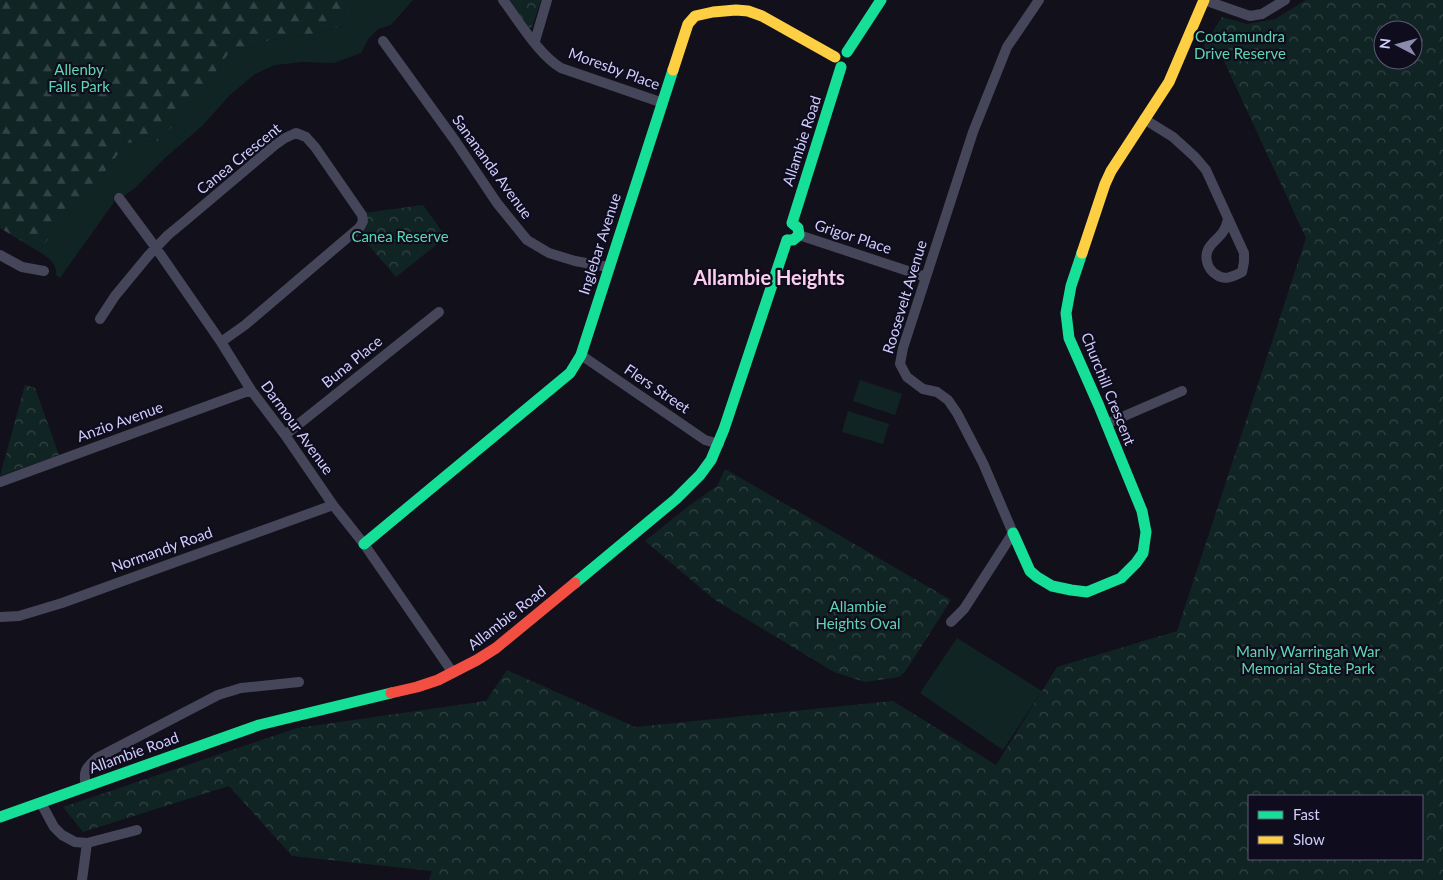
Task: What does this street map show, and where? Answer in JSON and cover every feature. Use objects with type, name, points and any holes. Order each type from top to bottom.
[{"type":"street","name":"Moresby Place","points":[[504,0],[546,56],[561,68],[663,103]]},
{"type":"street","points":[[535,42],[547,0]]},
{"type":"street","points":[[847,52],[881,0]]},
{"type":"street","name":"Roosevelt Avenue","points":[[1013,533],[983,463],[948,400],[938,392],[924,388],[907,377],[900,364],[903,348],[983,107],[1008,47],[1039,0]]},
{"type":"street","points":[[1204,0],[1250,16],[1262,14],[1285,0]]},
{"type":"street","name":"Churchill Crescent","points":[[1013,533],[1030,571],[1036,577],[1052,586],[1087,592],[1121,578],[1136,563],[1142,552],[1146,532],[1142,511],[1069,338],[1066,313],[1071,286],[1105,184],[1111,171],[1169,82],[1204,0]]},
{"type":"street","name":"Inglebar Avenue","points":[[364,544],[570,373],[581,355],[688,24],[695,16],[713,12],[748,11],[762,16],[835,57]]},
{"type":"street","name":"Sanananda Avenue","points":[[383,41],[456,142],[497,203],[527,240],[549,253],[575,261],[608,267]]},
{"type":"street","points":[[840,51],[847,52],[851,56],[850,63],[847,67],[841,67],[837,65],[835,57],[840,51]]},
{"type":"street","name":"Allambie Road","points":[[0,818],[258,725],[417,687],[453,673],[496,648],[694,483],[707,468],[718,444],[841,67]]},
{"type":"street","points":[[1144,119],[1173,137],[1206,170],[1244,253],[1242,272],[1230,278],[1220,277],[1213,273],[1207,264],[1206,254],[1210,245],[1224,230],[1228,219]]},
{"type":"street","name":"Canea Crescent","points":[[156,248],[168,235],[275,145],[296,133],[306,137],[331,169],[362,215],[363,222],[360,227],[245,325],[222,342]]},
{"type":"street","name":"Darmour Avenue","points":[[119,198],[222,342],[251,390],[285,435],[333,505],[364,544],[453,673]]},
{"type":"street","points":[[786,231],[793,240],[799,235]]},
{"type":"street","name":"Grigor Place","points":[[799,235],[926,277]]},
{"type":"street","points":[[100,319],[115,296],[156,248]]},
{"type":"street","points":[[0,255],[22,267],[44,271]]},
{"type":"street","name":"Buna Place","points":[[285,435],[439,312]]},
{"type":"street","name":"Flers Street","points":[[581,355],[705,440],[718,444]]},
{"type":"street","name":"Anzio Avenue","points":[[0,482],[251,390]]},
{"type":"street","points":[[1106,424],[1182,391]]},
{"type":"street","name":"Normandy Road","points":[[0,617],[19,616],[62,603],[333,505]]},
{"type":"street","points":[[951,622],[964,609],[1013,533]]},
{"type":"street","points":[[86,786],[83,776],[89,765],[96,758],[218,695],[241,688],[299,682]]},
{"type":"street","points":[[41,803],[50,820],[62,835],[75,842],[88,843],[137,830]]},
{"type":"street","points":[[82,880],[88,843]]},
{"type":"green space","name":"Allenby Falls Park","points":[[0,0],[359,0],[342,26],[314,34],[270,40],[228,54],[193,106],[158,141],[126,143],[90,192],[38,251],[0,228]]},
{"type":"green space","points":[[359,0],[413,0],[391,25],[378,29],[369,38],[361,53],[334,63],[302,62],[275,65],[255,74],[230,95],[202,126],[165,158],[135,188],[124,196],[116,194],[113,196],[114,201],[112,205],[60,278],[56,275],[53,264],[38,251],[90,192],[126,143],[158,141],[193,106],[228,54],[270,40],[314,34],[342,26]]},
{"type":"green space","points":[[509,0],[541,0],[532,27],[529,28]]},
{"type":"green space","name":"Manly Warringah War Memorial State Park","points":[[1306,0],[1443,0],[1443,880],[429,880],[432,871],[292,856],[229,786],[83,832],[63,807],[297,728],[486,701],[507,670],[635,727],[893,701],[996,765],[1057,667],[1177,631],[1306,238],[1223,59],[1203,47],[1222,17],[1247,24],[1275,19]]},
{"type":"green space","name":"Canea Reserve","points":[[423,205],[446,237],[396,277],[364,240],[358,236],[363,230],[364,213]]},
{"type":"green space","points":[[860,380],[902,394],[895,415],[853,401]]},
{"type":"green space","points":[[25,385],[35,388],[59,455],[0,476]]},
{"type":"green space","points":[[848,411],[889,424],[883,444],[842,432]]},
{"type":"green space","name":"Allambie Heights Oval","points":[[725,469],[951,600],[905,672],[899,677],[865,682],[834,672],[715,600],[645,541],[717,486]]},
{"type":"green space","points":[[957,638],[1042,691],[1003,750],[920,693]]},
{"type":"traffic: fast","points":[[847,52],[881,0]]},
{"type":"traffic: fast","points":[[792,223],[841,67]]},
{"type":"traffic: fast","points":[[364,544],[570,373],[581,355],[673,70]]},
{"type":"traffic: fast","points":[[787,240],[793,240],[799,235],[798,228],[792,223]]},
{"type":"traffic: fast","points":[[575,583],[676,499],[700,475],[711,460],[724,429],[787,240]]},
{"type":"traffic: fast","points":[[1013,533],[1030,571],[1052,586],[1071,590],[1087,592],[1121,578],[1143,553],[1146,532],[1142,511],[1069,338],[1066,313],[1071,286],[1082,253]]},
{"type":"traffic: fast","points":[[0,817],[259,725],[391,693]]},
{"type":"traffic: slow","points":[[1082,253],[1111,171],[1169,82],[1204,0]]},
{"type":"traffic: slow","points":[[673,70],[688,24],[695,16],[736,10],[748,11],[762,16],[835,57]]},
{"type":"traffic: jam","points":[[391,693],[438,680],[477,660],[496,648],[575,583]]},
{"type":"district","name":"Allambie Heights","points":[[769,278]]},
{"type":"park label","name":"Cootamundra Drive Reserve","points":[[1240,46]]}]
